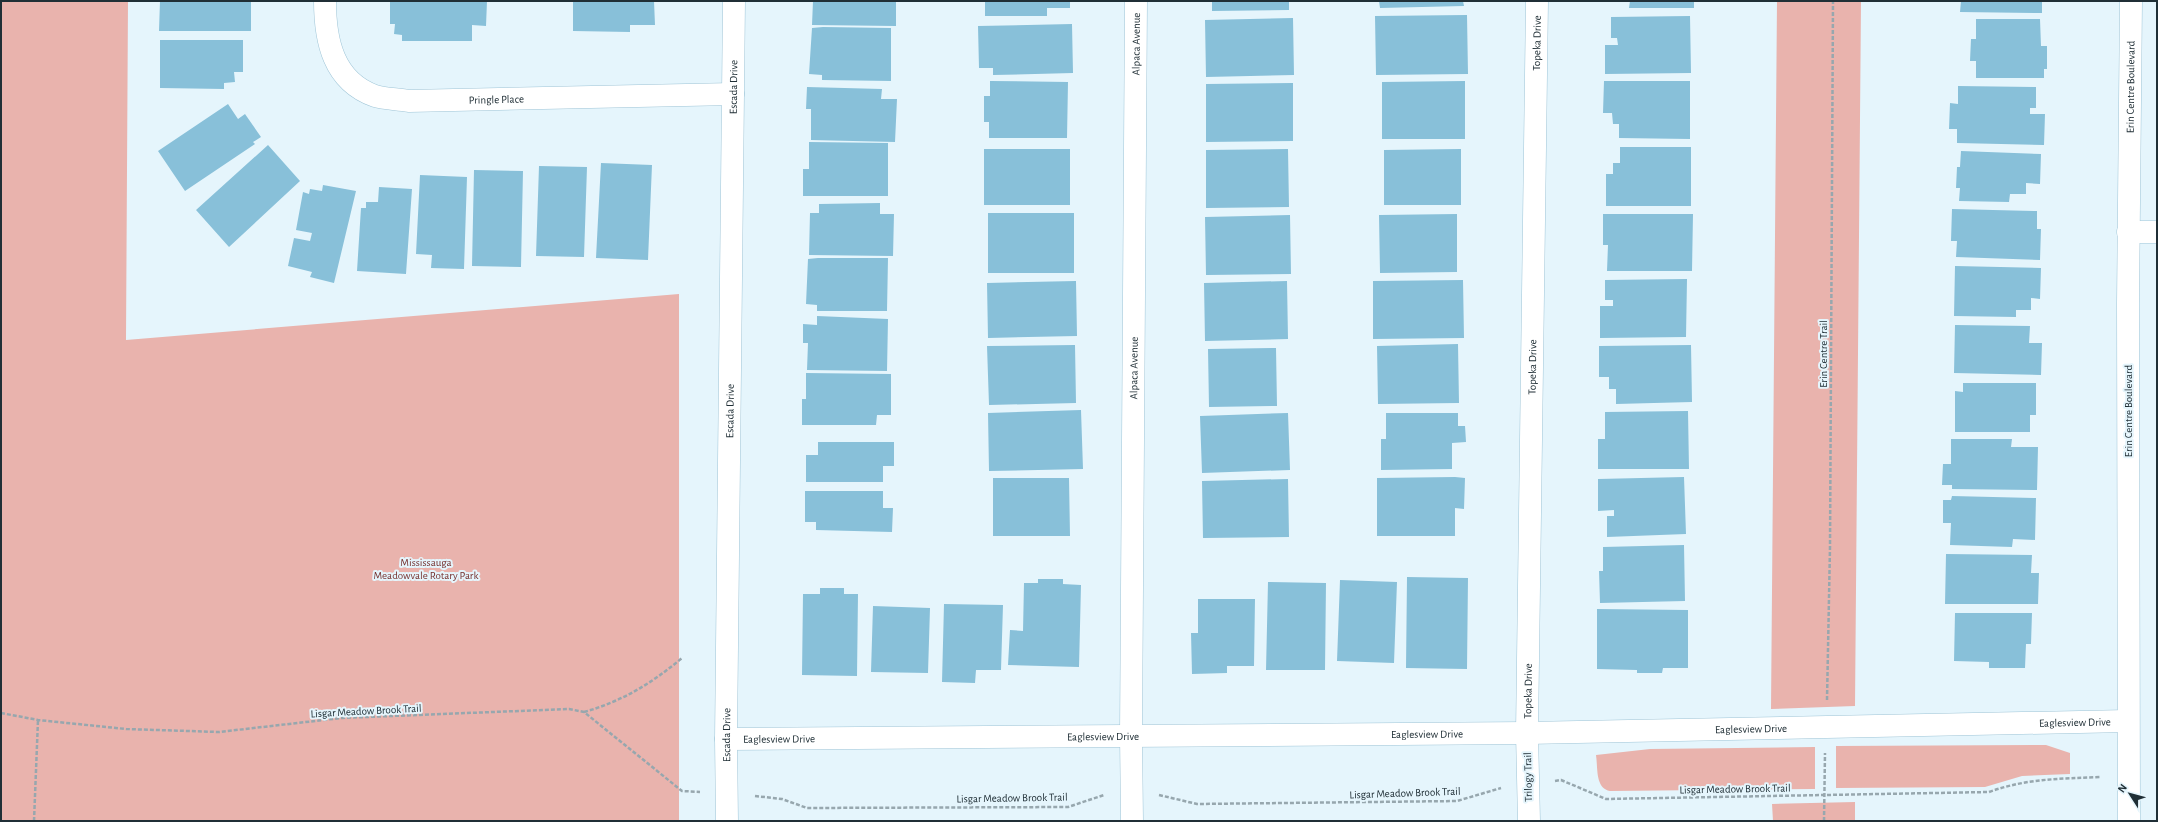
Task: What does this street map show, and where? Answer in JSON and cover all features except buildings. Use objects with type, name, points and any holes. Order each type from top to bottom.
[{"type":"street","name":"Pringle Place","points":[[325,1],[325,27],[334,56],[343,73],[356,86],[375,96],[409,101],[733,94]]},
{"type":"street","name":"Escada Drive","points":[[727,821],[726,739],[734,1]]},
{"type":"street","name":"Alpaca Avenue","points":[[1132,821],[1131,735],[1136,1]]},
{"type":"street","name":"Topeka Drive","points":[[1527,733],[1537,1]]},
{"type":"street","name":"Erin Centre Boulevard","points":[[2129,821],[2127,721],[2129,664],[2128,232],[2131,1]]},
{"type":"street","points":[[2128,232],[2157,232]]},
{"type":"street","name":"Eaglesview Drive","points":[[726,739],[1527,733],[2127,721]]},
{"type":"street","name":"Trilogy Trail","points":[[1527,733],[1528,821]]},
{"type":"path","name":"Erin Centre Trail","points":[[1827,701],[1830,539],[1833,1]]},
{"type":"path","points":[[584,712],[606,706],[632,694],[655,680],[682,658]]},
{"type":"path","name":"Lisgar Meadow Brook Trail","points":[[1,713],[38,720],[126,729],[219,732],[341,718],[569,709],[584,712]]},
{"type":"path","points":[[584,712],[682,791]]},
{"type":"path","points":[[34,821],[38,720]]},
{"type":"path","points":[[1824,821],[1825,747]]},
{"type":"path","name":"Lisgar Meadow Brook Trail","points":[[727,794],[776,798],[808,808],[1068,807],[1111,793],[1165,795],[1197,804],[1458,801],[1497,789],[1561,780],[1606,799],[1989,792],[2012,784],[2041,779],[2129,775]]},
{"type":"green space","name":"Mississauga Meadowvale Rotary Park","points":[[1,1],[128,1],[126,340],[679,294],[679,821],[1,821]]},
{"type":"green space","points":[[1777,1],[1861,1],[1855,706],[1771,709]]},
{"type":"green space","points":[[2046,745],[2070,753],[2070,774],[2022,776],[1985,787],[1836,788],[1836,746]]},
{"type":"green space","points":[[1815,747],[1815,789],[1610,791],[1602,786],[1597,771],[1596,755],[1650,749]]},
{"type":"green space","points":[[1855,802],[1855,821],[1773,821],[1772,804]]}]
